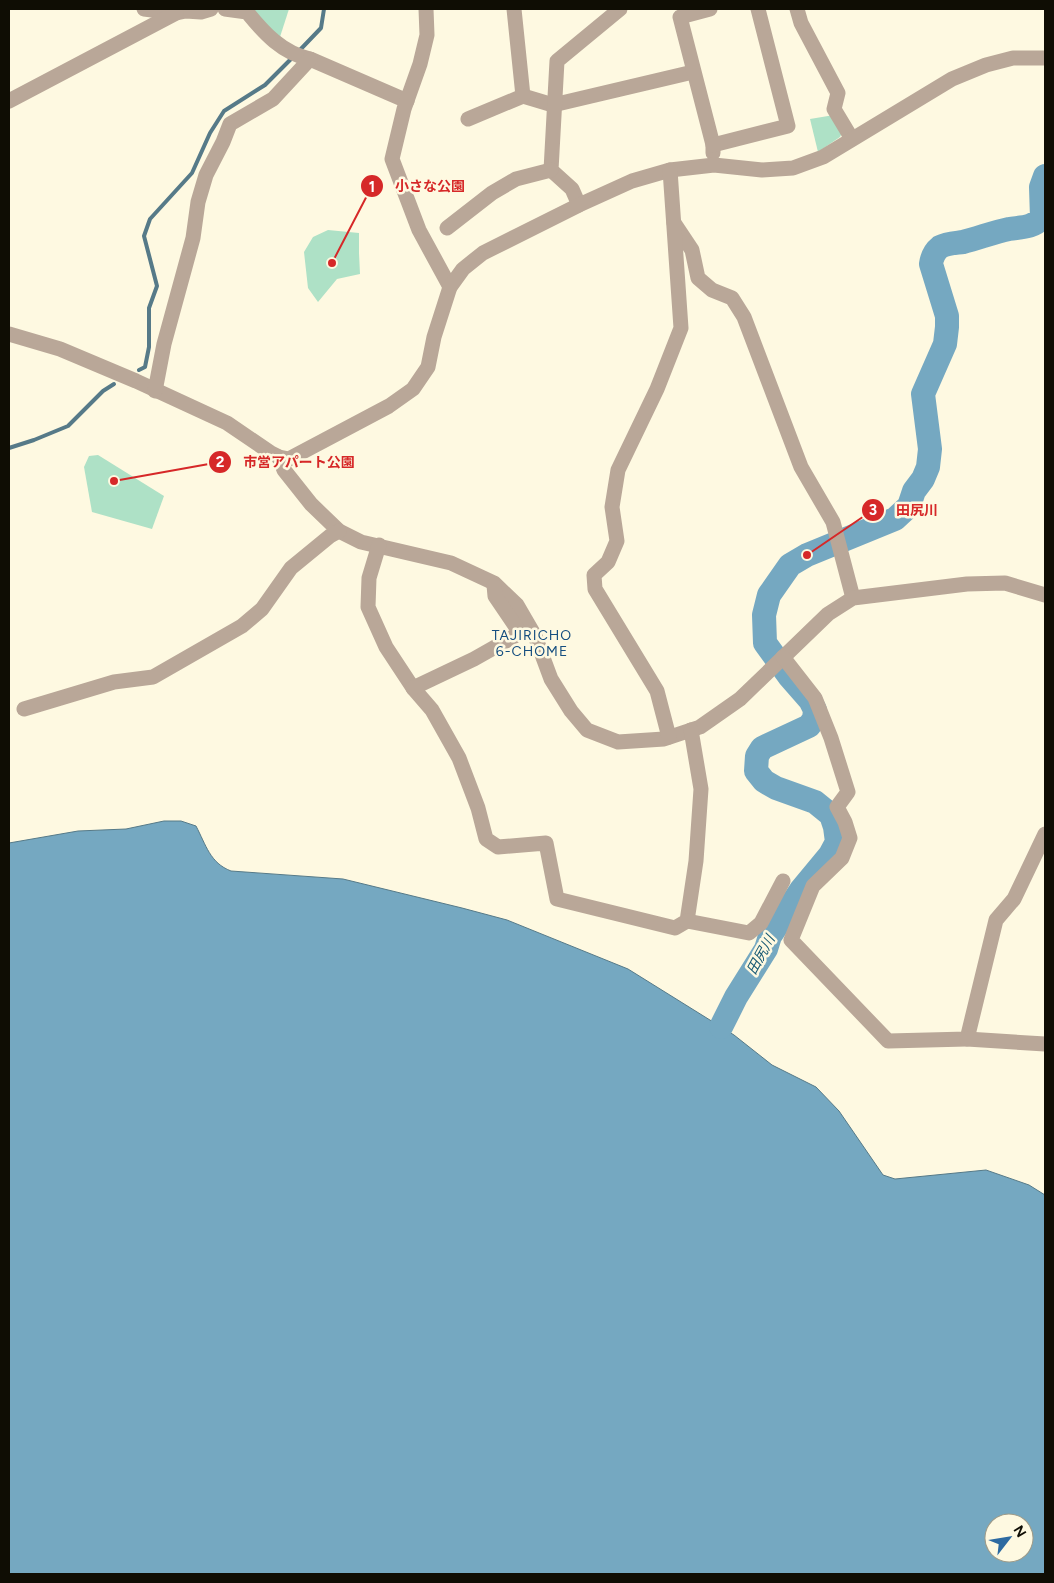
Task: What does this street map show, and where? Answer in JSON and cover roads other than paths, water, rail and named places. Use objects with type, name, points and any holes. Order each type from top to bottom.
[{"type":"street","points":[[144,9],[176,13]]},
{"type":"street","points":[[9,101],[176,13],[186,11],[201,12],[211,9]]},
{"type":"street","points":[[224,9],[247,12],[267,36],[287,50],[407,101]]},
{"type":"street","points":[[426,9],[427,35],[392,159],[419,230],[450,286]]},
{"type":"street","points":[[514,9],[523,96]]},
{"type":"street","points":[[551,170],[557,61],[620,9]]},
{"type":"street","points":[[710,9],[680,18],[713,145],[714,165]]},
{"type":"street","points":[[713,145],[788,126],[758,9]]},
{"type":"street","points":[[798,9],[801,23],[838,92],[834,109],[852,139]]},
{"type":"street","points":[[155,391],[164,344],[193,238],[198,202],[206,175],[224,142],[230,124],[273,99],[306,58]]},
{"type":"street","points":[[9,334],[60,349],[227,423],[280,457],[289,458],[297,456],[389,406],[413,389],[428,366],[434,337],[450,286],[463,269],[483,253],[632,181],[670,170],[714,165],[762,170],[793,168],[823,157],[952,79],[986,65],[1012,58],[1045,58]]},
{"type":"street","points":[[468,118],[523,96],[554,105],[693,72]]},
{"type":"street","points":[[551,170],[572,189],[579,205]]},
{"type":"street","points":[[447,228],[492,193],[516,179],[551,170]]},
{"type":"street","points":[[669,737],[657,691],[595,589],[594,575],[608,562],[617,541],[612,507],[618,470],[657,389],[681,328],[670,170]]},
{"type":"street","points":[[673,222],[692,250],[698,278],[712,290],[732,298],[744,317],[801,466],[833,522],[853,598]]},
{"type":"street","points":[[280,457],[284,470],[311,504],[339,531],[361,542],[451,563],[494,583],[517,604],[536,636],[551,679],[571,711],[586,730],[618,742],[669,737],[700,727],[740,698],[828,614],[853,598],[957,585],[1005,583],[1045,594]]},
{"type":"street","points":[[24,709],[114,682],[153,677],[242,626],[262,609],[291,568],[330,536],[339,531]]},
{"type":"street","points":[[378,545],[369,578],[368,607],[386,647],[414,688],[432,710],[459,758],[478,808],[486,839],[498,847],[546,843],[556,898],[674,928],[686,921],[749,933],[761,923],[783,880]]},
{"type":"street","points":[[414,688],[474,660],[520,633],[495,596],[494,583]]},
{"type":"street","points":[[777,662],[816,698],[848,792],[837,807],[845,822],[850,838],[842,858],[813,886],[791,940],[888,1041],[968,1039],[1045,1044]]},
{"type":"street","points":[[686,921],[696,861],[701,789],[691,730]]},
{"type":"street","points":[[968,1039],[996,920],[1014,899],[1045,834]]},
{"type":"water","points":[[164,821],[181,821],[196,826],[213,858],[224,868],[231,871],[343,879],[507,920],[628,969],[734,1035],[772,1065],[816,1087],[839,1111],[883,1175],[895,1179],[986,1170],[1029,1185],[1045,1195],[1045,1574],[9,1574],[9,843],[78,831],[126,829]]},
{"type":"waterway","points":[[298,52],[321,28],[324,9]]},
{"type":"waterway","points":[[139,370],[145,367],[149,347],[149,308],[157,286],[144,236],[150,219],[192,173],[210,133],[224,111],[265,85],[293,57]]},
{"type":"waterway","name":"田尻川","points":[[721,1027],[736,997],[766,949],[770,936],[801,890],[830,855],[837,842],[831,815],[815,802],[776,788],[764,781],[756,771],[757,756],[762,748],[809,726],[814,719],[815,710],[810,700],[789,676],[765,643],[764,615],[769,595],[790,565],[807,555],[895,519],[909,506],[914,491],[923,479],[928,467],[930,449],[923,394],[945,344],[947,327],[947,316],[931,264],[935,252],[940,247],[951,243],[963,242],[1003,230],[1027,227],[1034,224],[1042,218],[1041,187],[1045,176]]},
{"type":"waterway","points":[[9,448],[68,426],[103,391],[114,384]]},
{"type":"place","name":"小さな公園","points":[[332,263]]},
{"type":"place","name":"市営アパート公園","points":[[114,481]]},
{"type":"place","name":"田尻川","points":[[807,555]]},
{"type":"district","name":"TAJIRICHO 6-CHOME","points":[[532,644]]}]
